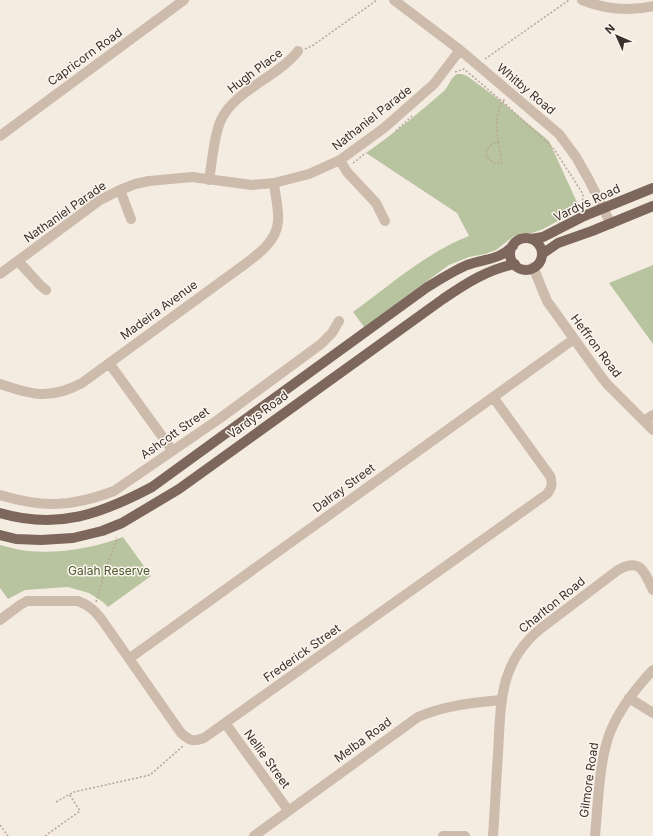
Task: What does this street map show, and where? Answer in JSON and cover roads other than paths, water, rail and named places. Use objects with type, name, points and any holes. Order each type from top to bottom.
[{"type":"main road","name":"Vardys Road","points":[[531,239],[543,237],[584,216],[653,188]]},
{"type":"main road","name":"Vardys Road","points":[[542,254],[558,243],[611,224],[653,206]]},
{"type":"main road","points":[[521,239],[531,239],[539,245],[542,254],[538,264],[525,269],[515,264],[511,255],[513,246],[521,239]]},
{"type":"main road","name":"Vardys Road","points":[[0,513],[16,518],[50,520],[81,517],[123,502],[152,487],[426,288],[466,266],[502,255],[513,246]]},
{"type":"main road","name":"Vardys Road","points":[[0,535],[41,540],[73,538],[102,531],[122,523],[178,489],[442,298],[464,285],[495,270],[515,264]]},
{"type":"street","name":"Capricorn Road","points":[[0,136],[184,0]]},
{"type":"street","name":"Whitby Road","points":[[394,0],[460,50],[548,124],[568,145],[586,174],[611,224]]},
{"type":"street","points":[[582,0],[602,7],[618,9],[652,8]]},
{"type":"street","name":"Nathaniel Parade","points":[[0,274],[100,200],[120,190],[149,181],[178,177],[192,177],[252,185],[274,184],[309,174],[340,160],[384,128],[434,84],[460,50]]},
{"type":"street","name":"Hugh Place","points":[[208,180],[218,129],[224,114],[233,103],[284,66],[298,51]]},
{"type":"street","points":[[340,160],[347,172],[376,203],[385,220]]},
{"type":"street","name":"Madeira Avenue","points":[[0,384],[26,392],[45,394],[57,393],[82,383],[264,249],[277,228],[278,220],[274,184]]},
{"type":"street","points":[[120,190],[131,219]]},
{"type":"street","points":[[18,261],[34,280],[46,290]]},
{"type":"street","name":"Heffron Road","points":[[533,267],[547,301],[607,384],[653,430]]},
{"type":"street","name":"Ashcott Street","points":[[0,495],[18,500],[52,505],[73,503],[114,491],[172,450],[220,419],[321,344],[332,333],[339,321]]},
{"type":"street","name":"Dalray Street","points":[[130,658],[574,339]]},
{"type":"street","points":[[109,363],[172,450]]},
{"type":"street","name":"Frederick Street","points":[[130,658],[181,734],[189,740],[195,741],[204,738],[547,494],[552,486],[552,479],[493,397]]},
{"type":"street","points":[[644,421],[653,415]]},
{"type":"street","name":"Charlton Road","points":[[493,836],[501,700],[508,674],[519,651],[528,639],[628,564],[635,564],[641,568],[653,590]]},
{"type":"street","points":[[0,620],[23,603],[30,601],[78,601],[93,610],[130,658]]},
{"type":"street","name":"Gilmore Road","points":[[595,836],[602,768],[611,731],[629,698],[653,670]]},
{"type":"street","points":[[629,698],[653,713]]},
{"type":"street","name":"Melba Road","points":[[254,836],[418,717],[447,706],[501,700]]},
{"type":"street","name":"Nellie Street","points":[[225,724],[288,810]]},
{"type":"street","points":[[443,836],[465,836]]},
{"type":"park label","name":"Galah Reserve","points":[[109,571]]}]
